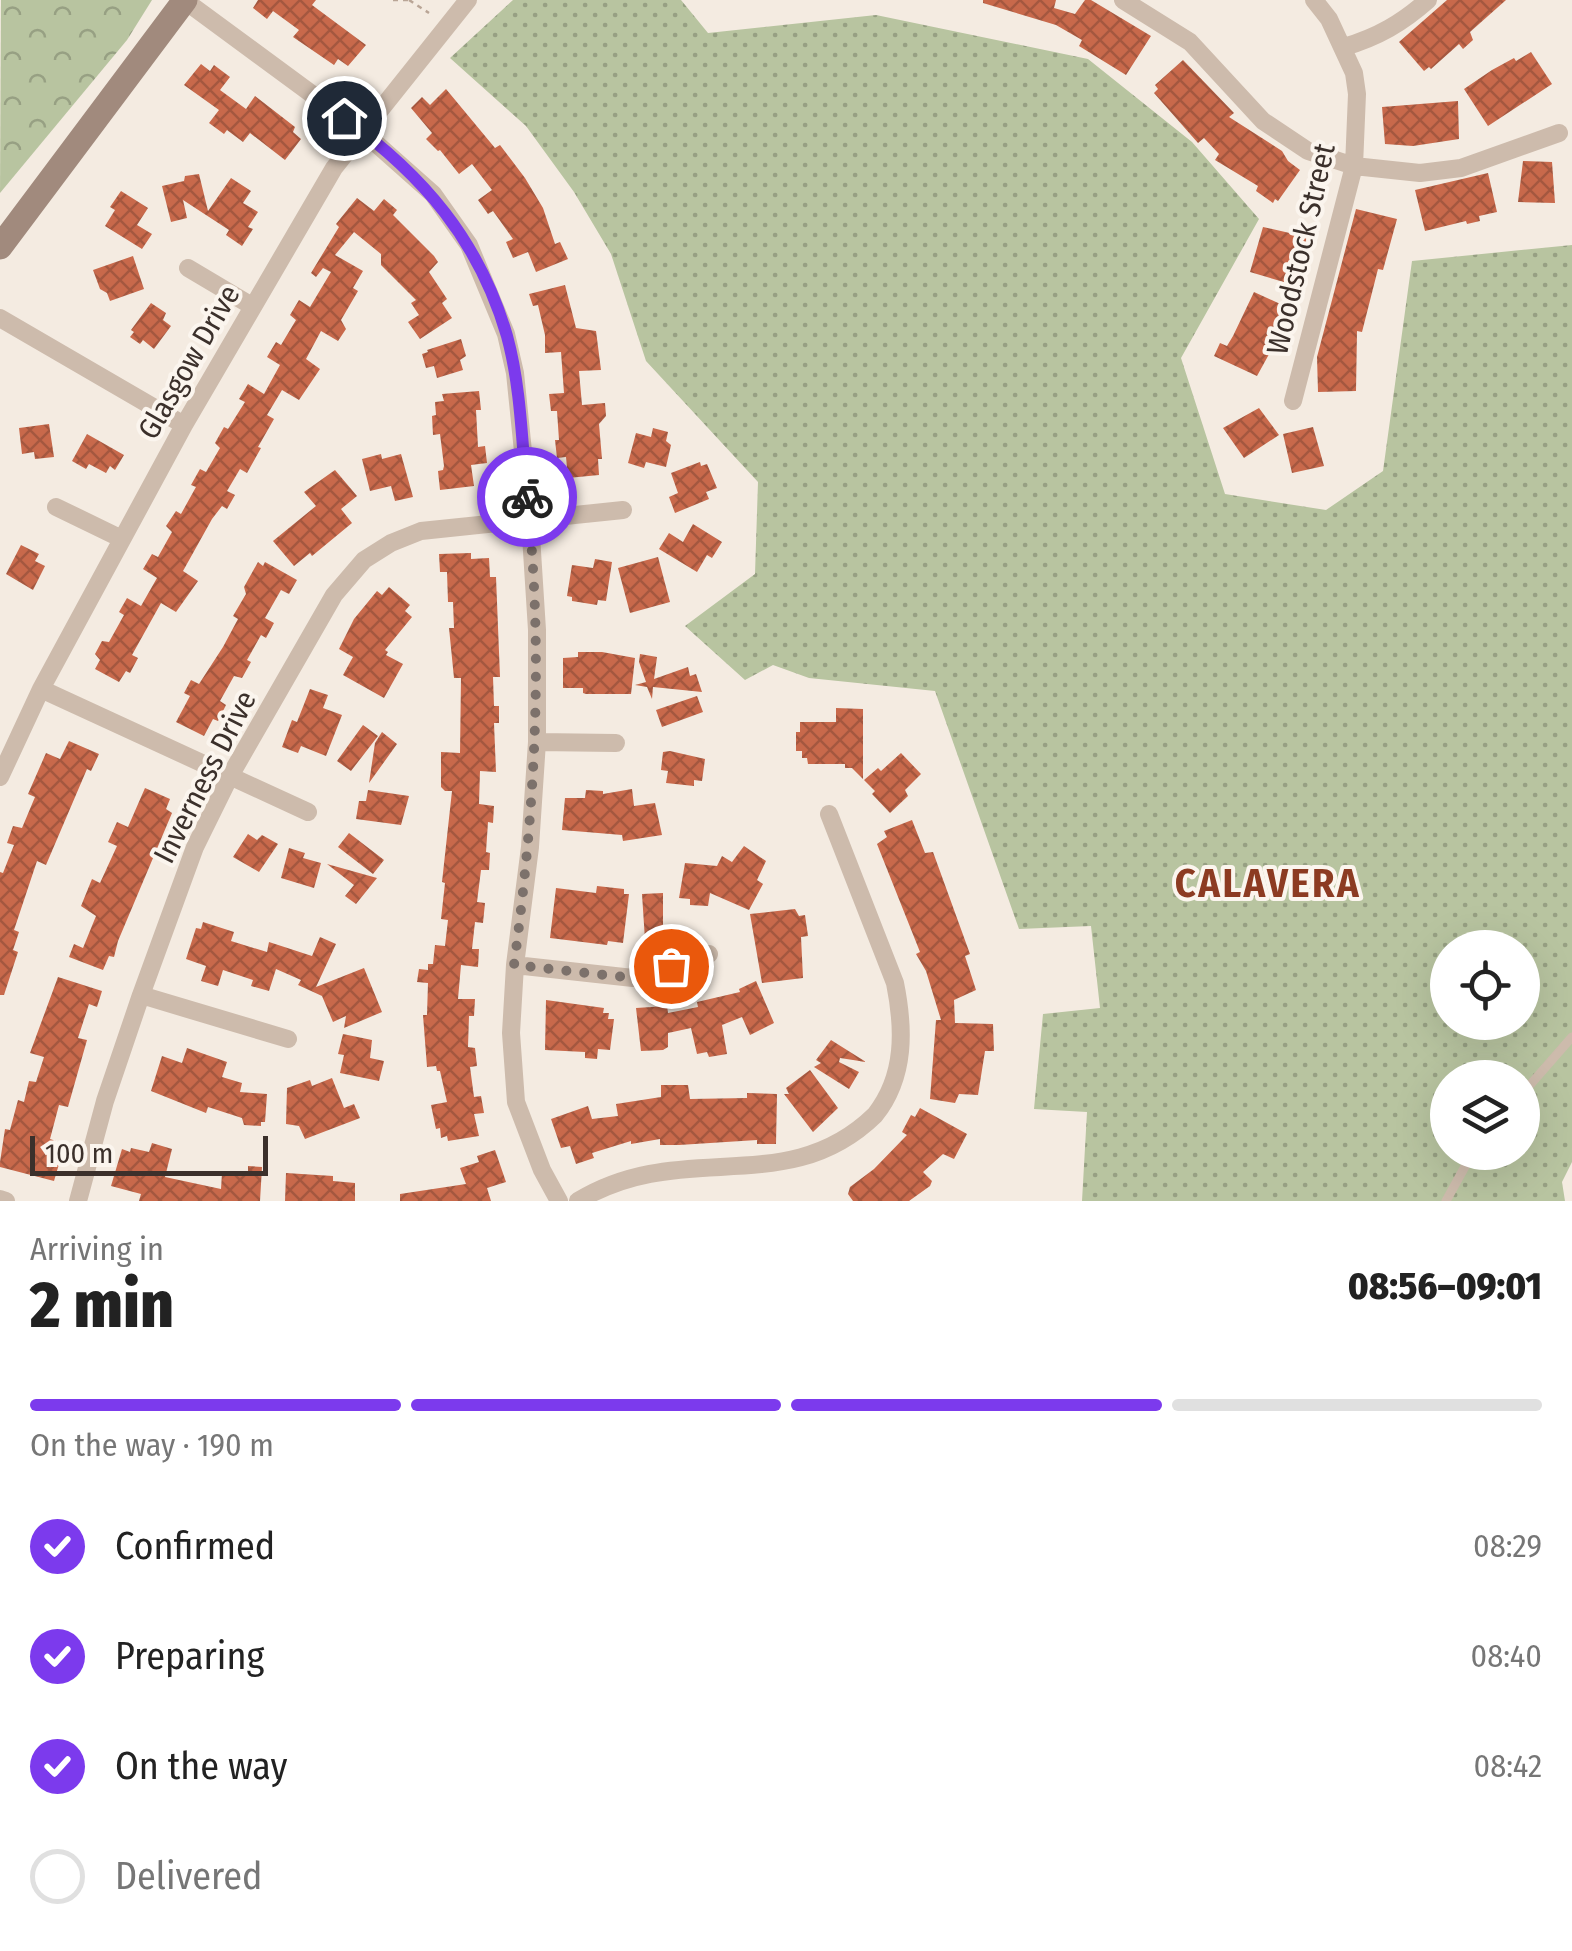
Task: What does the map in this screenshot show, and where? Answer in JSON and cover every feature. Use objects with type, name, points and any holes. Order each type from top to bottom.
[{"type":"main road","points":[[0,247],[185,0]]},
{"type":"street","points":[[185,0],[362,131],[434,194],[469,245],[506,334],[530,520],[536,630],[536,742],[530,848],[514,965],[511,1034],[516,1102],[542,1170],[559,1201]]},
{"type":"street","name":"Glasgow Drive","points":[[0,777],[41,690],[184,425],[334,168],[468,0]]},
{"type":"street","points":[[1123,0],[1190,42],[1263,121],[1308,151],[1354,166],[1420,173],[1461,168],[1559,133]]},
{"type":"street","name":"Woodstock Street","points":[[1293,401],[1354,166],[1358,94],[1344,48],[1314,0]]},
{"type":"street","points":[[1344,48],[1400,24],[1428,0]]},
{"type":"street","points":[[188,268],[252,306]]},
{"type":"street","points":[[0,318],[184,425]]},
{"type":"street","points":[[56,507],[122,540]]},
{"type":"street","name":"Inverness Drive","points":[[78,1201],[140,995],[195,848],[230,776],[334,595],[364,560],[391,542],[422,532],[623,510]]},
{"type":"street","points":[[41,690],[308,812]]},
{"type":"street","points":[[536,742],[616,743]]},
{"type":"street","points":[[578,1201],[646,1176],[762,1176],[800,1170],[845,1147],[880,1108],[898,1062],[903,1033],[899,1002],[895,982],[830,814]]},
{"type":"street","points":[[514,965],[633,978],[709,954]]},
{"type":"street","points":[[140,995],[288,1040]]},
{"type":"lane","points":[[1540,1073],[1572,1037]]},
{"type":"lane","points":[[1446,1201],[1462,1170]]},
{"type":"path","points":[[393,0],[410,0],[429,13]]},
{"type":"green space","points":[[1,0],[152,0],[127,40],[0,193]]},
{"type":"green space","points":[[513,0],[681,0],[708,33],[876,15],[1088,59],[1192,142],[1259,219],[1181,358],[1225,494],[1326,510],[1383,471],[1412,261],[1572,245],[1572,1162],[1562,1182],[1565,1201],[1082,1201],[1087,1112],[1034,1109],[1043,1014],[1100,1008],[1091,926],[1019,929],[935,691],[809,678],[773,665],[745,680],[685,626],[755,574],[758,482],[646,361],[611,254],[574,192],[526,126],[450,58]]},
{"type":"building","points":[[258,0],[316,0],[312,5],[366,45],[348,66],[338,59],[334,65],[293,37],[299,30],[273,11],[267,19],[253,8]]},
{"type":"building","points":[[983,0],[1056,0],[1054,8],[1075,14],[1085,0],[1091,0],[1151,36],[1126,75],[1079,46],[1082,40],[1056,25]]},
{"type":"building","points":[[1447,0],[1506,0],[1470,32],[1473,40],[1463,49],[1459,44],[1424,71],[1399,42]]},
{"type":"building","points":[[1531,52],[1552,84],[1488,126],[1464,89],[1492,70]]},
{"type":"building","points":[[1183,60],[1234,113],[1229,117],[1282,151],[1300,170],[1278,201],[1273,203],[1256,191],[1258,186],[1215,160],[1219,154],[1204,138],[1198,143],[1154,93],[1158,89],[1155,85]]},
{"type":"building","points":[[201,64],[210,71],[214,65],[230,77],[220,90],[246,109],[255,96],[295,127],[293,132],[301,139],[285,160],[250,133],[243,142],[209,123],[219,110],[184,85]]},
{"type":"building","points":[[446,89],[495,148],[500,145],[525,178],[543,208],[555,244],[560,242],[568,259],[536,272],[528,252],[513,258],[506,242],[513,239],[493,211],[488,214],[478,200],[492,190],[472,164],[459,174],[426,139],[432,133],[411,108],[422,97],[430,105]]},
{"type":"building","points":[[1458,101],[1459,139],[1413,146],[1385,144],[1382,107]]},
{"type":"building","points":[[1523,161],[1552,162],[1555,203],[1518,202]]},
{"type":"building","points":[[1488,173],[1497,212],[1479,216],[1480,221],[1425,231],[1415,190]]},
{"type":"building","points":[[199,174],[208,211],[231,178],[251,191],[243,203],[258,212],[242,246],[226,235],[229,230],[183,200],[187,218],[171,222],[162,186]]},
{"type":"building","points":[[121,191],[148,208],[137,225],[152,234],[142,249],[105,226],[115,210],[110,207]]},
{"type":"building","points":[[357,198],[374,211],[384,199],[397,210],[393,215],[434,256],[438,262],[429,272],[447,299],[442,303],[452,318],[420,339],[408,322],[419,315],[411,303],[416,300],[381,265],[381,254],[354,232],[335,255],[363,271],[353,288],[358,291],[341,320],[346,329],[338,341],[321,331],[306,359],[320,369],[299,400],[282,390],[267,415],[274,419],[258,447],[261,448],[247,473],[240,469],[227,491],[235,495],[227,509],[222,506],[212,519],[183,571],[198,581],[176,612],[161,603],[132,655],[138,658],[130,673],[126,671],[119,682],[95,669],[100,660],[95,654],[102,641],[109,642],[124,615],[119,612],[127,598],[141,606],[157,578],[143,569],[152,554],[158,557],[172,532],[166,526],[176,511],[181,514],[196,487],[191,485],[200,469],[206,472],[220,448],[215,443],[245,402],[239,399],[248,384],[264,394],[280,365],[267,357],[276,342],[281,345],[296,320],[290,315],[299,300],[310,307],[331,272],[323,268],[316,277],[311,273],[339,227],[336,224]]},
{"type":"building","points":[[1356,209],[1397,219],[1383,270],[1378,269],[1362,332],[1357,331],[1356,391],[1318,392],[1317,357]]},
{"type":"building","points":[[1263,227],[1307,237],[1294,285],[1250,272]]},
{"type":"building","points":[[133,256],[144,289],[110,301],[93,270]]},
{"type":"building","points":[[565,285],[576,328],[596,331],[601,370],[579,371],[582,405],[605,403],[606,416],[599,424],[599,475],[568,478],[566,457],[557,458],[557,411],[551,411],[549,394],[564,393],[561,352],[545,353],[538,305],[533,306],[529,294]]},
{"type":"building","points":[[1254,292],[1289,308],[1284,327],[1257,376],[1214,356],[1220,343],[1227,346]]},
{"type":"building","points":[[151,303],[166,313],[163,320],[171,326],[154,349],[143,340],[140,344],[130,337]]},
{"type":"building","points":[[461,339],[466,356],[460,360],[463,370],[437,378],[434,366],[426,368],[422,354]]},
{"type":"building","points":[[479,391],[478,447],[485,446],[487,463],[471,465],[474,486],[440,490],[438,471],[444,466],[440,434],[433,435],[435,402],[444,401],[442,394]]},
{"type":"building","points":[[1259,408],[1279,435],[1244,458],[1223,428]]},
{"type":"building","points":[[49,424],[54,457],[35,459],[34,452],[22,454],[19,428]]},
{"type":"building","points":[[1313,427],[1324,466],[1292,473],[1283,434]]},
{"type":"building","points":[[653,428],[668,432],[666,441],[671,445],[666,467],[646,462],[644,468],[628,463],[636,433],[651,437]]},
{"type":"building","points":[[87,434],[124,455],[115,470],[110,466],[106,473],[89,464],[86,469],[72,461]]},
{"type":"building","points":[[381,454],[382,459],[401,454],[413,497],[395,501],[391,486],[370,491],[362,459]]},
{"type":"building","points":[[700,462],[701,466],[707,464],[717,488],[706,492],[709,499],[675,513],[669,497],[678,493],[671,473]]},
{"type":"building","points":[[335,470],[357,496],[341,509],[352,523],[294,566],[273,541],[316,506],[304,492]]},
{"type":"building","points":[[693,524],[722,542],[712,558],[707,555],[697,572],[659,549],[669,533],[683,542]]},
{"type":"building","points":[[21,545],[39,554],[35,561],[45,566],[33,590],[6,574]]},
{"type":"building","points":[[471,553],[471,559],[489,558],[490,577],[496,577],[500,677],[493,677],[494,706],[499,706],[499,723],[494,723],[496,772],[480,771],[479,804],[494,806],[493,823],[488,822],[489,870],[481,870],[477,902],[485,903],[483,923],[475,922],[472,949],[479,949],[478,967],[461,965],[458,999],[475,999],[474,1016],[469,1016],[468,1047],[475,1048],[477,1066],[470,1067],[474,1097],[481,1096],[484,1113],[474,1114],[479,1136],[448,1141],[447,1136],[441,1138],[440,1128],[436,1129],[431,1105],[447,1102],[440,1071],[436,1066],[427,1067],[423,1015],[427,1015],[428,983],[417,982],[419,969],[428,970],[428,964],[433,964],[435,945],[445,946],[448,920],[441,919],[445,883],[442,882],[452,791],[441,787],[441,752],[460,753],[461,678],[454,678],[449,628],[454,628],[453,602],[448,602],[447,572],[440,572],[439,554]]},
{"type":"building","points":[[658,557],[670,602],[630,613],[618,568]]},
{"type":"building","points":[[595,559],[612,562],[606,601],[598,600],[597,605],[572,601],[567,596],[572,565],[593,568]]},
{"type":"building","points":[[258,562],[297,580],[289,594],[281,590],[265,618],[274,623],[266,638],[261,635],[242,678],[234,676],[220,701],[226,705],[218,721],[213,719],[204,736],[176,722],[190,696],[184,693],[191,680],[199,684],[223,647],[238,619],[233,616],[246,594],[244,587]]},
{"type":"building","points":[[389,587],[410,605],[405,611],[412,617],[385,650],[386,655],[403,664],[384,698],[343,675],[353,657],[339,649],[354,619],[377,591],[382,595]]},
{"type":"building","points":[[578,652],[635,658],[631,694],[586,694],[583,688],[563,688],[563,658],[578,657]]},
{"type":"building","points":[[640,654],[657,657],[654,679],[688,667],[690,676],[696,674],[702,692],[653,687],[652,699],[647,687],[635,685],[646,682]]},
{"type":"building","points":[[310,689],[328,695],[323,708],[342,715],[326,756],[301,746],[298,753],[282,747]]},
{"type":"building","points":[[697,696],[703,712],[662,727],[656,710]]},
{"type":"building","points":[[836,708],[863,709],[863,779],[852,768],[845,768],[845,764],[808,764],[802,751],[796,751],[800,722],[836,722]]},
{"type":"building","points":[[363,725],[378,736],[351,771],[337,761]]},
{"type":"building","points":[[382,732],[397,744],[369,783],[375,743]]},
{"type":"building","points":[[69,741],[99,754],[91,771],[87,769],[46,865],[37,861],[14,930],[19,932],[13,950],[18,952],[4,995],[0,995],[0,872],[3,873],[14,845],[7,843],[13,826],[22,828],[35,797],[28,794],[46,753],[60,759]]},
{"type":"building","points":[[663,752],[705,759],[702,781],[694,780],[694,786],[666,783],[668,771],[661,770]]},
{"type":"building","points":[[901,753],[921,774],[905,790],[908,796],[890,813],[864,780]]},
{"type":"building","points":[[145,788],[170,799],[166,809],[172,813],[114,957],[109,956],[103,970],[69,957],[74,944],[83,948],[96,916],[81,906],[92,879],[100,883],[117,846],[108,842],[117,822],[128,827]]},
{"type":"building","points":[[632,789],[634,806],[655,803],[662,835],[623,841],[622,835],[562,830],[565,798],[585,798],[586,790],[603,794]]},
{"type":"building","points":[[368,790],[409,796],[401,825],[356,819],[359,801],[366,801]]},
{"type":"building","points":[[912,820],[925,853],[933,852],[970,954],[965,956],[976,990],[954,1000],[955,1023],[993,1024],[994,1051],[985,1051],[978,1095],[959,1094],[955,1103],[930,1099],[936,1020],[941,1020],[926,971],[916,954],[920,952],[877,844],[887,837],[884,831]]},
{"type":"building","points":[[349,833],[384,860],[373,874],[338,847]]},
{"type":"building","points":[[248,834],[257,840],[262,835],[278,844],[259,872],[233,857]]},
{"type":"building","points":[[744,846],[766,861],[757,880],[763,884],[749,910],[710,893],[708,906],[690,905],[690,899],[679,898],[685,863],[717,866],[722,856],[732,862]]},
{"type":"building","points":[[289,848],[305,853],[303,858],[321,863],[314,888],[281,878]]},
{"type":"building","points":[[327,864],[377,878],[356,904],[345,896],[354,885]]},
{"type":"building","points":[[597,886],[624,889],[624,894],[629,894],[623,943],[608,941],[607,945],[550,938],[556,888],[596,893]]},
{"type":"building","points":[[663,893],[663,936],[645,940],[642,894]]},
{"type":"building","points":[[795,909],[799,916],[805,915],[808,936],[801,937],[803,978],[762,983],[750,914]]},
{"type":"building","points":[[203,922],[234,932],[231,941],[267,952],[269,942],[312,956],[320,937],[336,944],[316,987],[364,968],[382,1012],[344,1028],[346,1016],[333,1022],[322,996],[298,985],[301,980],[276,969],[269,991],[251,986],[253,980],[223,970],[218,986],[201,981],[206,966],[186,959],[196,928],[201,929]]},
{"type":"building","points":[[58,977],[102,991],[97,1007],[89,1004],[78,1038],[87,1040],[68,1107],[59,1105],[50,1139],[56,1141],[51,1162],[59,1164],[54,1181],[0,1167],[0,1162],[5,1129],[10,1130],[18,1100],[24,1102],[29,1081],[36,1082],[44,1057],[30,1053]]},
{"type":"building","points":[[756,981],[774,1023],[750,1035],[742,1017],[722,1025],[727,1054],[697,1054],[691,1028],[668,1033],[668,1047],[663,1050],[641,1051],[636,1008],[667,1006],[668,1013],[698,1007],[697,1002],[740,992],[739,989]]},
{"type":"building","points":[[546,1000],[604,1008],[608,1019],[614,1019],[610,1050],[598,1049],[597,1059],[585,1058],[585,1052],[545,1050]]},
{"type":"building","points":[[343,1034],[372,1040],[370,1058],[384,1061],[379,1081],[340,1073],[344,1055],[338,1054]]},
{"type":"building","points":[[831,1040],[866,1062],[840,1058],[839,1062],[859,1072],[849,1089],[814,1067],[821,1063],[816,1060]]},
{"type":"building","points":[[187,1048],[227,1062],[222,1077],[242,1083],[240,1092],[267,1094],[265,1122],[261,1126],[244,1125],[242,1118],[208,1107],[206,1113],[151,1091],[162,1056],[182,1063]]},
{"type":"building","points":[[810,1070],[838,1108],[813,1132],[784,1094],[789,1094],[786,1088]]},
{"type":"building","points":[[332,1078],[344,1108],[354,1104],[360,1118],[305,1139],[299,1126],[286,1124],[287,1088],[310,1080],[312,1086]]},
{"type":"building","points":[[661,1085],[688,1085],[690,1099],[777,1094],[776,1144],[757,1144],[757,1140],[679,1145],[660,1145],[660,1139],[631,1141],[592,1153],[594,1158],[576,1164],[570,1146],[561,1148],[551,1119],[588,1106],[592,1119],[618,1116],[616,1104],[661,1097]]},
{"type":"building","points":[[920,1108],[967,1134],[954,1159],[943,1154],[923,1172],[932,1181],[930,1186],[909,1201],[853,1201],[848,1194],[850,1187],[907,1135],[902,1132]]},
{"type":"building","points":[[152,1143],[172,1149],[165,1177],[221,1189],[222,1173],[248,1174],[248,1166],[262,1167],[260,1201],[139,1201],[141,1194],[111,1186],[122,1149],[149,1152]]},
{"type":"building","points":[[495,1150],[506,1182],[487,1188],[491,1201],[400,1201],[400,1194],[466,1184],[460,1168],[479,1162],[477,1156]]},
{"type":"building","points":[[286,1173],[333,1176],[333,1181],[355,1183],[355,1201],[285,1201]]},
{"type":"way so far","points":[[527,497],[536,630],[536,742],[530,848],[514,965],[633,978],[671,966]]},
{"type":"district","name":"CALAVERA","points":[[1268,883]]},
{"type":"route","points":[[344,118],[434,194],[469,245],[506,334],[527,497]]}]
